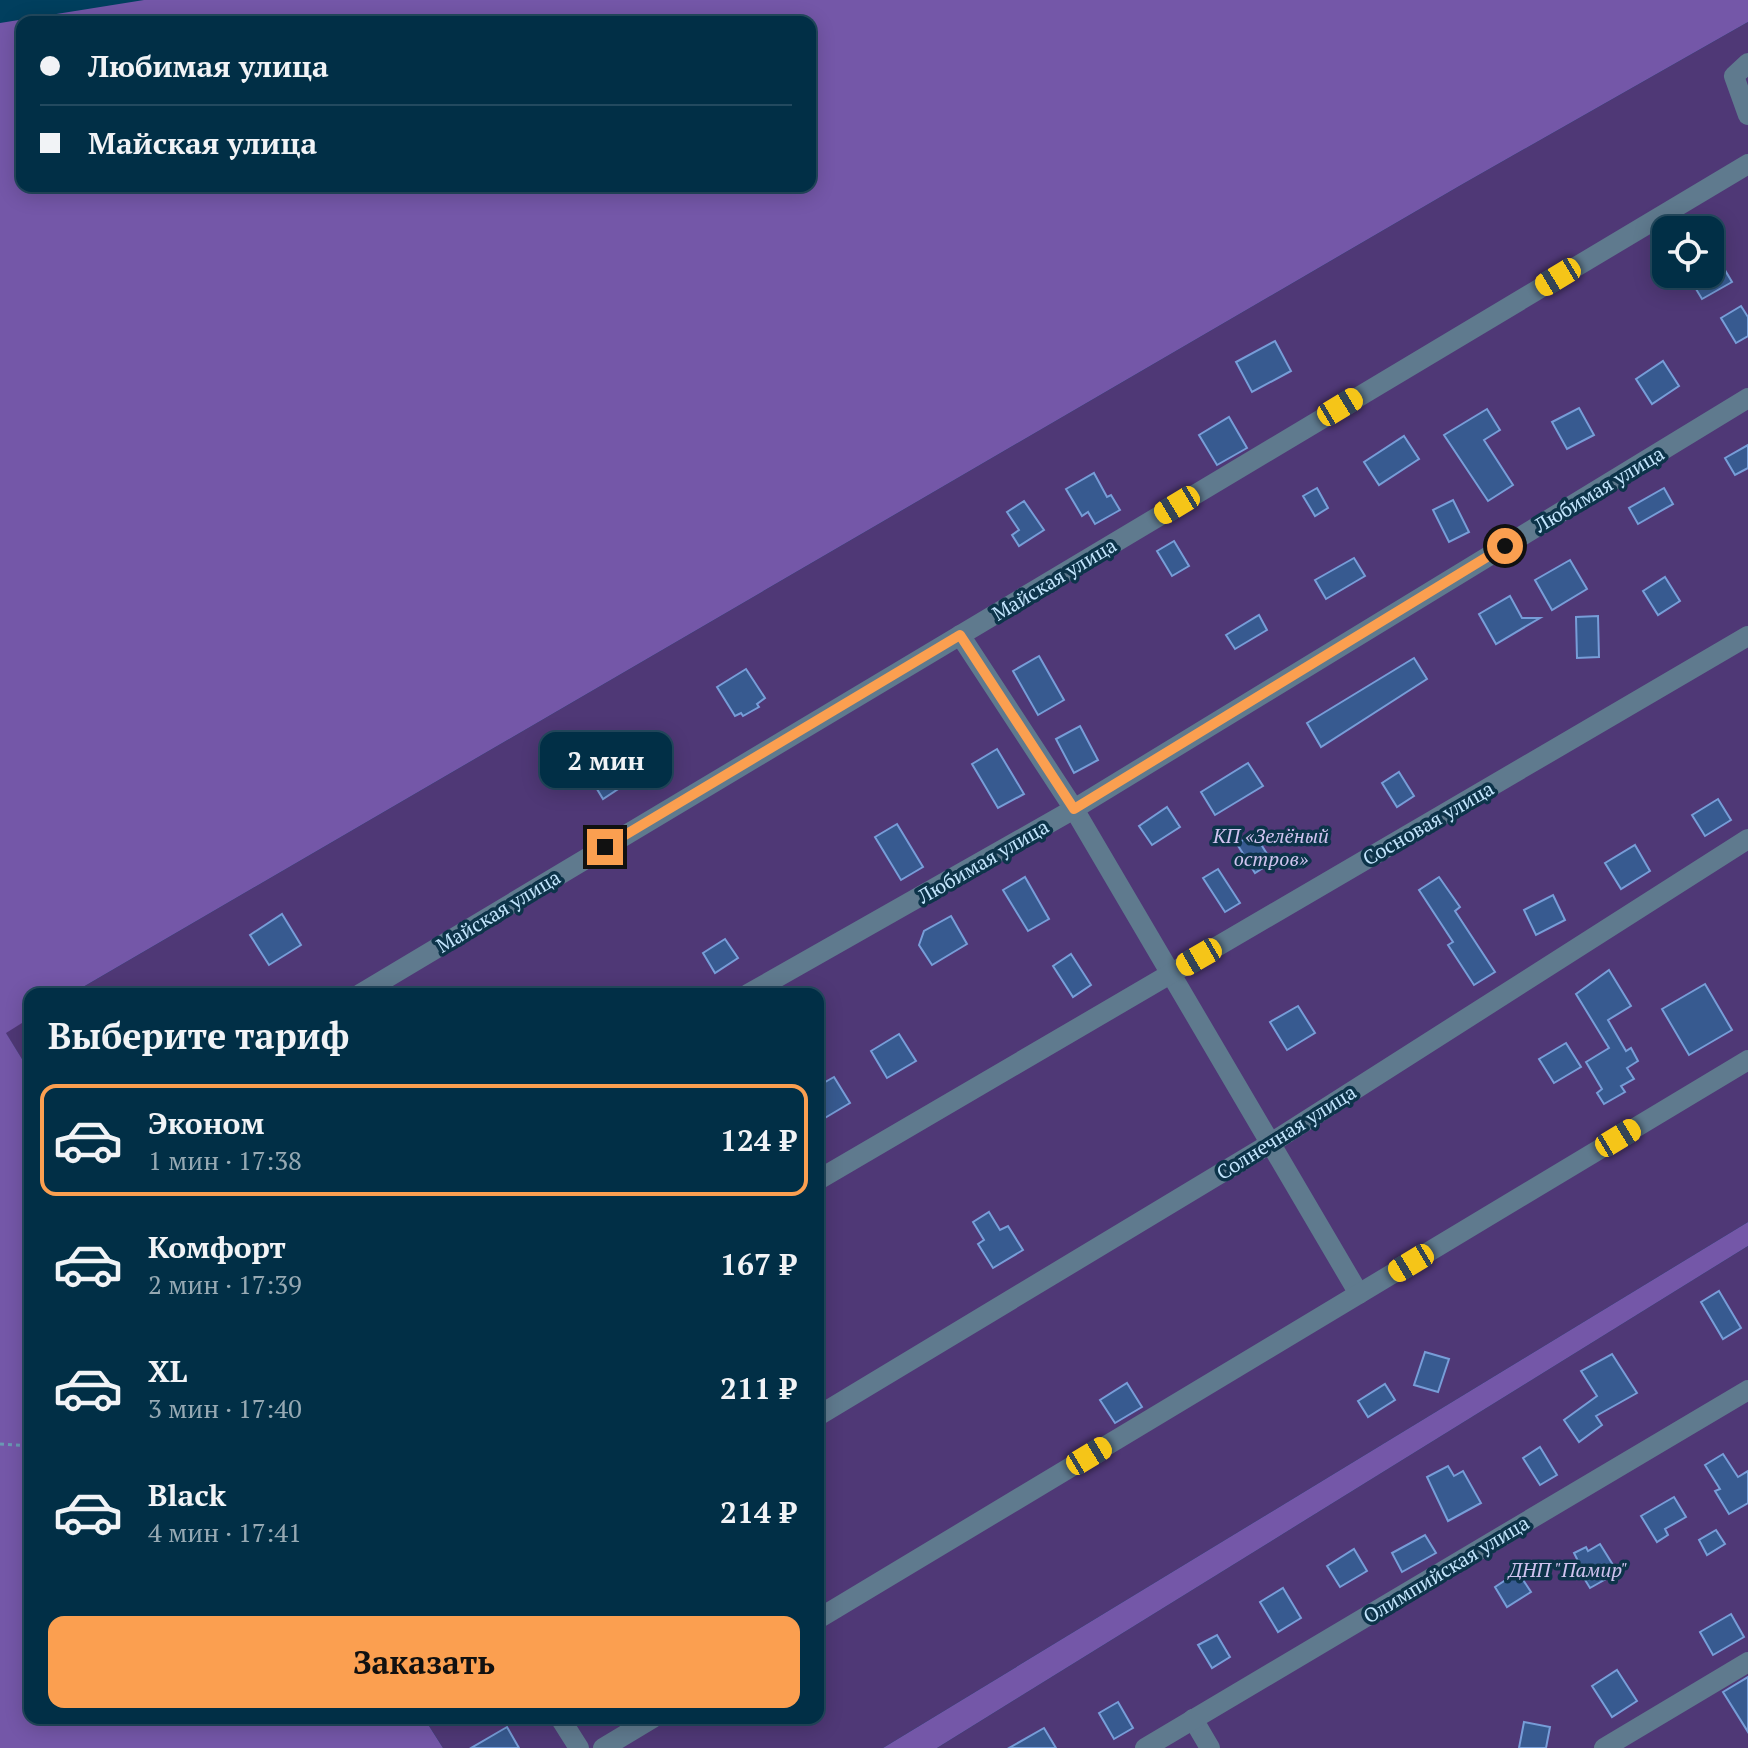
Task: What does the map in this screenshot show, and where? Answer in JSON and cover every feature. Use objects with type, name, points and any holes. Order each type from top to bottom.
[{"type":"street","points":[[1748,63],[1734,76],[1748,115]]},
{"type":"street","name":"Майская улица","points":[[370,988],[1748,164]]},
{"type":"street","name":"Любимая улица","points":[[759,988],[1074,809],[1748,398]]},
{"type":"street","points":[[960,635],[1074,809],[1359,1294]]},
{"type":"street","name":"Сосновая улица","points":[[824,1176],[1748,636]]},
{"type":"street","name":"Солнечная улица","points":[[824,1412],[1271,1143],[1748,839]]},
{"type":"street","points":[[824,1615],[1748,1060]]},
{"type":"street","name":"Олимпийская улица","points":[[1145,1748],[1748,1390]]},
{"type":"street","points":[[1604,1748],[1748,1662]]},
{"type":"street","points":[[1193,1719],[1210,1748]]},
{"type":"street","points":[[564,1724],[579,1748]]},
{"type":"street","points":[[603,1748],[643,1724]]},
{"type":"path","points":[[0,1444],[24,1446]]},
{"type":"green space","name":"КП «Зелёный остров»","points":[[1748,22],[1748,1222],[883,1748],[443,1748],[428,1724],[824,1724],[824,988],[81,988],[1461,185]]},
{"type":"green space","points":[[24,1021],[24,1062],[5,1032]]},
{"type":"green space","name":"ДНП \"Памир\"","points":[[1748,1246],[1748,1748],[937,1748]]},
{"type":"shaded area","points":[[144,0],[1748,0],[1748,22],[1461,185],[81,988],[24,988],[24,1022],[6,1033],[24,1062],[24,1724],[428,1724],[443,1748],[0,1748],[0,23],[16,20],[16,192],[816,192],[816,16],[44,16]]},
{"type":"shaded area","points":[[1748,1222],[1748,1246],[937,1748],[883,1748]]},
{"type":"building","points":[[1724,269],[1732,282],[1724,287]]},
{"type":"building","points":[[1695,288],[1721,288],[1702,299]]},
{"type":"building","points":[[1741,306],[1748,317],[1748,336],[1736,343],[1721,318]]},
{"type":"building","points":[[1275,341],[1291,371],[1252,392],[1236,362]]},
{"type":"building","points":[[1663,361],[1679,386],[1652,404],[1636,379]]},
{"type":"building","points":[[1579,408],[1594,435],[1567,449],[1552,422]]},
{"type":"building","points":[[1487,409],[1500,430],[1484,440],[1513,485],[1488,501],[1444,435]]},
{"type":"building","points":[[1229,417],[1247,448],[1217,465],[1199,435]]},
{"type":"building","points":[[1404,436],[1419,459],[1379,485],[1364,462]]},
{"type":"building","points":[[1748,445],[1748,468],[1735,475],[1725,458]]},
{"type":"building","points":[[1094,473],[1107,497],[1111,495],[1120,510],[1095,524],[1088,512],[1082,516],[1066,489]]},
{"type":"building","points":[[1317,488],[1328,508],[1315,516],[1303,496]]},
{"type":"building","points":[[1664,488],[1673,504],[1638,524],[1629,508]]},
{"type":"building","points":[[1453,500],[1469,532],[1449,542],[1433,510]]},
{"type":"building","points":[[1024,501],[1044,530],[1019,546],[1012,535],[1019,530],[1007,512]]},
{"type":"building","points":[[1174,541],[1189,566],[1172,576],[1157,551]]},
{"type":"building","points":[[1354,558],[1365,576],[1326,599],[1315,580]]},
{"type":"building","points":[[1570,560],[1587,589],[1552,610],[1535,580]]},
{"type":"building","points":[[1665,577],[1680,601],[1658,615],[1643,591]]},
{"type":"building","points":[[1510,596],[1522,618],[1540,618],[1496,644],[1479,614]]},
{"type":"building","points":[[1259,615],[1267,630],[1235,649],[1226,635]]},
{"type":"building","points":[[1598,616],[1599,657],[1577,658],[1576,617]]},
{"type":"building","points":[[1039,656],[1064,700],[1038,715],[1013,671]]},
{"type":"building","points":[[1414,658],[1427,679],[1321,747],[1307,723]]},
{"type":"building","points":[[746,669],[765,698],[757,704],[759,707],[743,716],[741,713],[735,716],[717,687]]},
{"type":"building","points":[[1080,726],[1098,760],[1074,773],[1056,739]]},
{"type":"building","points":[[629,748],[644,772],[603,799],[588,774]]},
{"type":"building","points":[[997,749],[1024,794],[998,808],[972,764]]},
{"type":"building","points":[[1248,763],[1263,786],[1215,815],[1201,792]]},
{"type":"building","points":[[1399,772],[1414,796],[1397,807],[1382,783]]},
{"type":"building","points":[[1718,799],[1731,820],[1705,836],[1692,815]]},
{"type":"building","points":[[1167,807],[1180,827],[1152,845],[1139,826]]},
{"type":"building","points":[[897,824],[923,867],[901,880],[875,837]]},
{"type":"building","points":[[1254,833],[1272,862],[1255,873],[1237,844]]},
{"type":"building","points":[[1635,845],[1650,871],[1621,889],[1605,863]]},
{"type":"building","points":[[1218,869],[1240,903],[1225,912],[1203,878]]},
{"type":"building","points":[[1025,877],[1049,919],[1028,931],[1003,890]]},
{"type":"building","points":[[1439,877],[1460,907],[1455,911],[1495,972],[1474,985],[1448,945],[1453,942],[1419,890]]},
{"type":"building","points":[[1553,895],[1565,920],[1536,935],[1524,910]]},
{"type":"building","points":[[282,914],[301,945],[269,965],[250,935]]},
{"type":"building","points":[[951,916],[967,944],[932,965],[919,945],[924,931]]},
{"type":"building","points":[[725,939],[738,958],[715,973],[703,953]]},
{"type":"building","points":[[1071,954],[1091,985],[1073,997],[1053,966]]},
{"type":"building","points":[[1609,970],[1631,1006],[1608,1020],[1626,1051],[1631,1048],[1638,1061],[1627,1068],[1634,1079],[1621,1086],[1625,1092],[1604,1104],[1597,1093],[1602,1089],[1586,1062],[1609,1048],[1576,994]]},
{"type":"building","points":[[1705,984],[1732,1030],[1689,1055],[1662,1009]]},
{"type":"building","points":[[1298,1006],[1315,1033],[1287,1050],[1270,1022]]},
{"type":"building","points":[[899,1034],[916,1061],[887,1078],[871,1051]]},
{"type":"building","points":[[1566,1043],[1581,1067],[1554,1083],[1539,1059]]},
{"type":"building","points":[[834,1077],[850,1103],[824,1118],[824,1090],[824,1083]]},
{"type":"building","points":[[989,1212],[1000,1230],[1008,1226],[1023,1250],[993,1268],[978,1244],[984,1240],[973,1222]]},
{"type":"building","points":[[1719,1291],[1741,1328],[1723,1339],[1701,1302]]},
{"type":"building","points":[[1425,1352],[1449,1359],[1438,1392],[1414,1385]]},
{"type":"building","points":[[1612,1354],[1637,1393],[1596,1416],[1602,1425],[1579,1442],[1564,1420],[1597,1396],[1581,1371]]},
{"type":"building","points":[[1127,1383],[1142,1407],[1115,1423],[1100,1400]]},
{"type":"building","points":[[1385,1384],[1395,1400],[1368,1417],[1358,1401]]},
{"type":"building","points":[[1540,1447],[1557,1475],[1540,1485],[1523,1458]]},
{"type":"building","points":[[1723,1454],[1738,1477],[1748,1471],[1748,1503],[1729,1514],[1715,1491],[1720,1489],[1705,1465]]},
{"type":"building","points":[[1448,1466],[1454,1476],[1463,1471],[1481,1503],[1448,1521],[1427,1477]]},
{"type":"building","points":[[1674,1497],[1686,1517],[1665,1529],[1668,1535],[1657,1542],[1641,1516]]},
{"type":"building","points":[[1716,1530],[1725,1544],[1707,1555],[1699,1540]]},
{"type":"building","points":[[1425,1535],[1436,1553],[1402,1572],[1392,1553]]},
{"type":"building","points":[[1600,1544],[1613,1565],[1601,1572],[1606,1579],[1590,1588],[1576,1565],[1579,1563],[1574,1553],[1586,1547],[1588,1551]]},
{"type":"building","points":[[1354,1549],[1367,1571],[1340,1587],[1327,1566]]},
{"type":"building","points":[[1518,1572],[1531,1592],[1507,1607],[1495,1587]]},
{"type":"building","points":[[1283,1588],[1301,1618],[1278,1632],[1260,1602]]},
{"type":"building","points":[[1731,1614],[1744,1637],[1713,1655],[1700,1632]]},
{"type":"building","points":[[1217,1635],[1230,1657],[1212,1668],[1198,1645]]},
{"type":"building","points":[[1617,1670],[1637,1701],[1612,1717],[1592,1686]]},
{"type":"building","points":[[1748,1677],[1748,1732],[1723,1692]]},
{"type":"building","points":[[1118,1702],[1133,1728],[1114,1739],[1099,1713]]},
{"type":"building","points":[[1524,1722],[1550,1727],[1546,1748],[1519,1748]]},
{"type":"building","points":[[507,1727],[519,1748],[471,1748]]},
{"type":"building","points":[[1044,1728],[1056,1748],[1009,1748]]},
{"type":"route","points":[[605,847],[960,635],[1074,809],[1505,546]]}]
